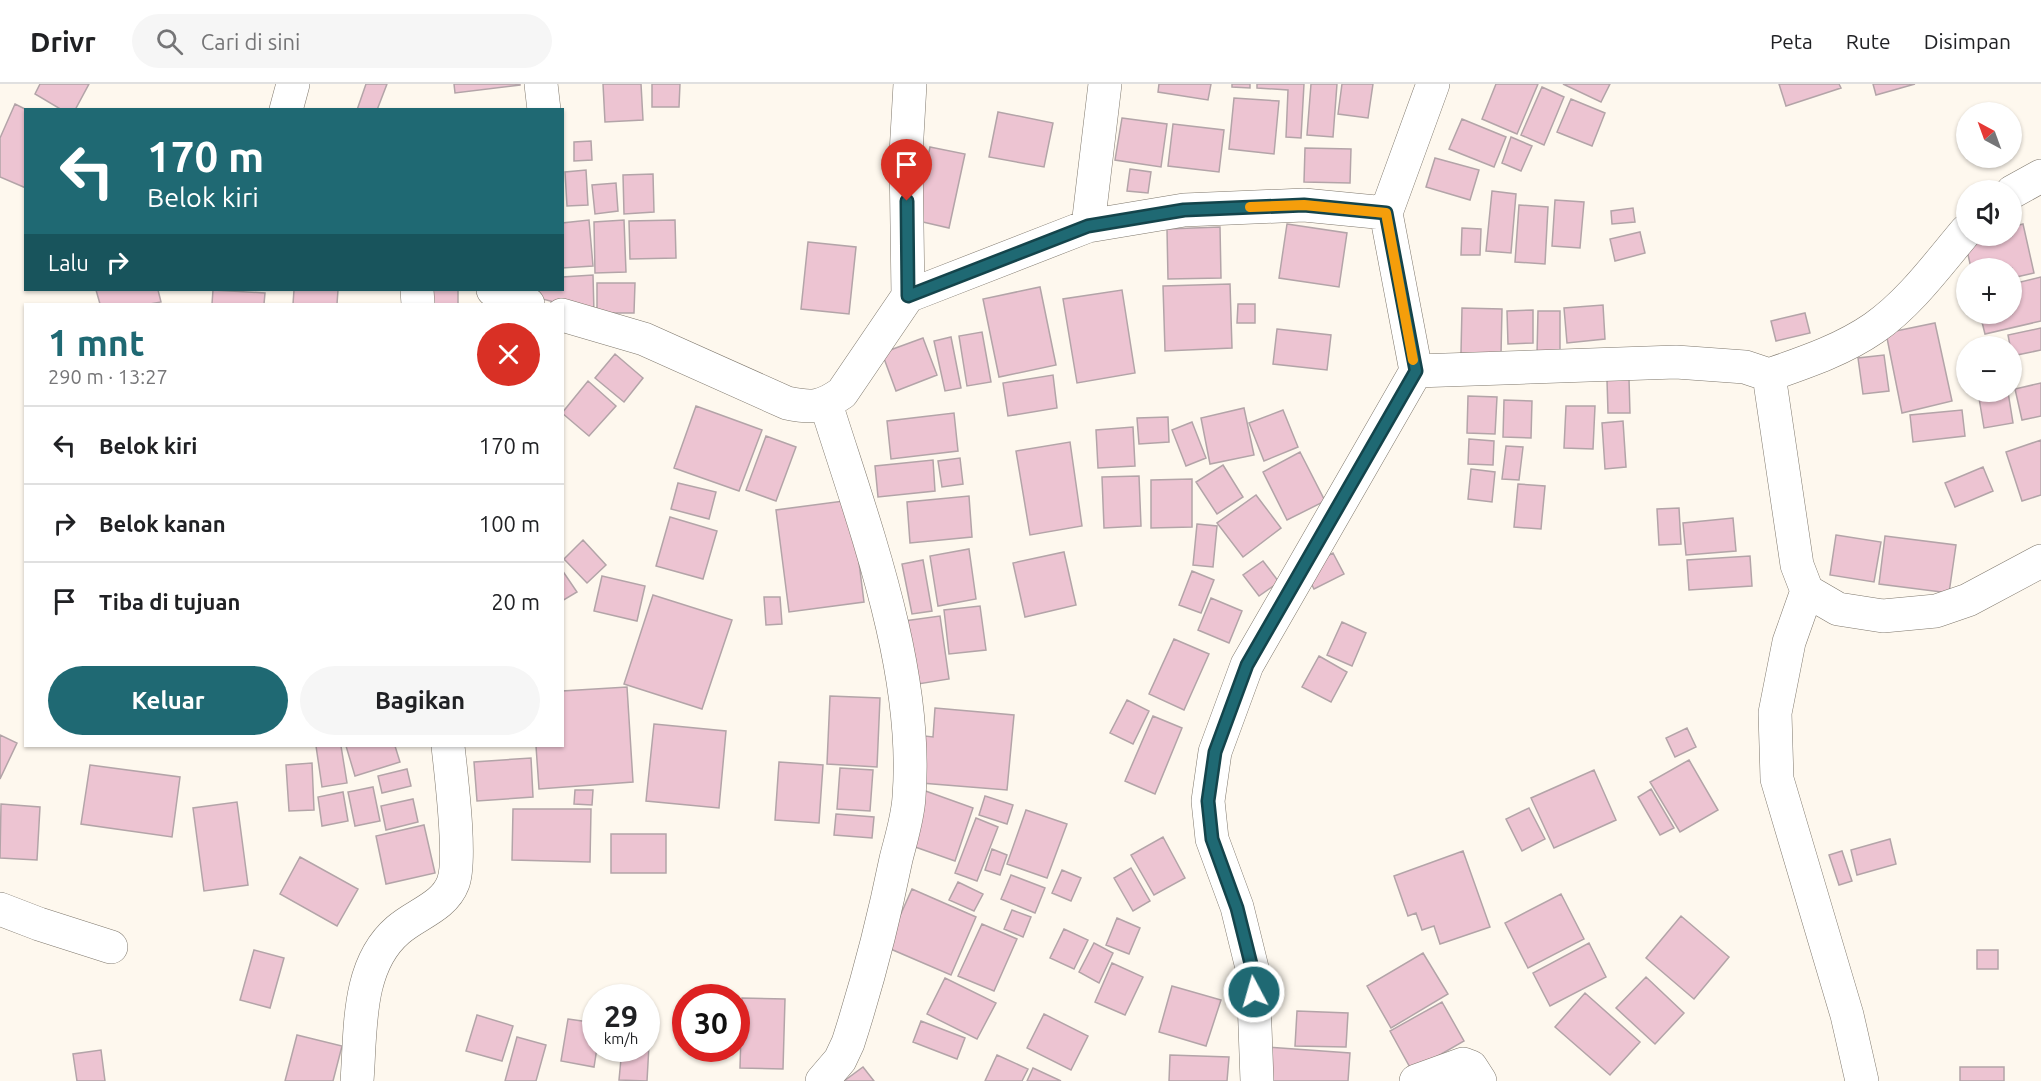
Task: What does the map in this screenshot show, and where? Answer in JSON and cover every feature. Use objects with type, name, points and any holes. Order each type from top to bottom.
[{"type":"street","points":[[287,108],[293,84]]},
{"type":"street","points":[[541,84],[544,108]]},
{"type":"street","points":[[908,296],[906,154],[910,84]]},
{"type":"street","points":[[1088,226],[1105,84]]},
{"type":"street","points":[[1257,1081],[1253,972],[1237,908],[1212,839],[1208,801],[1215,752],[1247,665],[1416,371],[1386,213],[1433,84]]},
{"type":"street","points":[[2022,186],[2041,176]]},
{"type":"street","points":[[564,316],[644,339],[787,403],[806,407],[826,404],[842,393],[908,296],[1088,226],[1184,210],[1304,205],[1386,213]]},
{"type":"street","points":[[1416,371],[1676,362],[1745,367],[1769,375],[1832,353],[1875,327],[1917,289],[1956,243]]},
{"type":"street","points":[[496,291],[526,303]]},
{"type":"street","points":[[1769,375],[1782,453],[1789,523],[1797,565],[1807,591],[1838,609],[1883,616],[1936,611],[1968,600],[2041,561]]},
{"type":"street","points":[[822,1081],[840,1060],[848,1043],[882,932],[909,798],[910,749],[900,662],[874,560],[826,404]]},
{"type":"street","points":[[1807,591],[1790,642],[1775,713],[1777,779],[1847,1015],[1862,1081]]},
{"type":"street","points":[[357,1081],[364,999],[380,951],[398,930],[447,894],[456,874],[448,747]]},
{"type":"street","points":[[0,909],[111,947]]},
{"type":"street","points":[[1416,1081],[1464,1064],[1471,1067],[1480,1081]]},
{"type":"building","points":[[40,84],[89,84],[76,108],[59,108],[35,94]]},
{"type":"building","points":[[366,84],[387,84],[378,108],[358,108]]},
{"type":"building","points":[[454,84],[520,84],[520,85],[455,93]]},
{"type":"building","points":[[603,84],[641,84],[643,120],[605,122]]},
{"type":"building","points":[[652,84],[680,84],[679,107],[652,107]]},
{"type":"building","points":[[1159,84],[1211,84],[1208,100],[1158,92]]},
{"type":"building","points":[[1232,84],[1250,84],[1250,88],[1232,87]]},
{"type":"building","points":[[1257,84],[1304,84],[1301,138],[1286,137],[1288,90],[1257,88]]},
{"type":"building","points":[[1311,84],[1337,84],[1333,137],[1307,135]]},
{"type":"building","points":[[1342,84],[1373,84],[1368,118],[1338,114]]},
{"type":"building","points":[[1496,84],[1538,84],[1517,134],[1482,119]]},
{"type":"building","points":[[1563,84],[1610,84],[1601,102]]},
{"type":"building","points":[[1779,84],[1839,84],[1841,88],[1786,106]]},
{"type":"building","points":[[1873,84],[1915,84],[1876,95]]},
{"type":"building","points":[[1542,87],[1564,97],[1544,145],[1521,135]]},
{"type":"building","points":[[1234,98],[1279,101],[1274,154],[1229,149]]},
{"type":"building","points":[[1571,99],[1605,113],[1592,146],[1557,132]]},
{"type":"building","points":[[15,104],[24,108],[24,187],[0,177],[0,138]]},
{"type":"building","points":[[998,112],[1053,123],[1044,167],[989,157]]},
{"type":"building","points":[[1122,118],[1167,124],[1161,167],[1115,160]]},
{"type":"building","points":[[1462,119],[1506,137],[1494,167],[1449,149]]},
{"type":"building","points":[[1173,124],[1224,130],[1219,172],[1168,166]]},
{"type":"building","points":[[1511,137],[1532,146],[1521,171],[1502,163]]},
{"type":"building","points":[[591,141],[592,160],[574,161],[574,142]]},
{"type":"building","points":[[930,147],[965,154],[949,228],[914,220]]},
{"type":"building","points":[[1305,148],[1351,149],[1350,183],[1304,182]]},
{"type":"building","points":[[1435,158],[1479,170],[1470,200],[1426,187]]},
{"type":"building","points":[[1130,169],[1151,172],[1148,193],[1127,191]]},
{"type":"building","points":[[586,170],[588,205],[567,206],[565,172]]},
{"type":"building","points":[[653,174],[654,212],[624,214],[623,175]]},
{"type":"building","points":[[616,183],[618,211],[595,214],[592,185]]},
{"type":"building","points":[[1492,191],[1516,194],[1511,253],[1486,251]]},
{"type":"building","points":[[1555,200],[1584,202],[1580,248],[1552,246]]},
{"type":"building","points":[[1519,205],[1548,207],[1545,264],[1515,262]]},
{"type":"building","points":[[1633,208],[1635,222],[1612,224],[1611,211]]},
{"type":"building","points":[[589,220],[593,266],[564,268],[564,223]]},
{"type":"building","points":[[624,220],[626,272],[595,273],[594,222]]},
{"type":"building","points":[[675,220],[676,258],[630,259],[629,221]]},
{"type":"building","points":[[1287,224],[1347,233],[1339,287],[1279,278]]},
{"type":"building","points":[[2022,224],[2034,273],[2022,276],[2022,258],[1969,258],[1966,246],[2022,246]]},
{"type":"building","points":[[1220,227],[1221,278],[1168,279],[1167,229]]},
{"type":"building","points":[[1462,228],[1481,229],[1480,255],[1461,255]]},
{"type":"building","points":[[1640,232],[1645,253],[1615,261],[1610,239]]},
{"type":"building","points":[[808,242],[856,247],[849,314],[801,309]]},
{"type":"building","points":[[593,275],[594,313],[528,295],[527,291],[564,291],[564,277]]},
{"type":"building","points":[[2041,277],[2041,321],[1985,334],[1982,324],[2022,324],[2022,282]]},
{"type":"building","points":[[597,283],[635,283],[634,313],[597,313]]},
{"type":"building","points":[[1230,284],[1232,348],[1165,351],[1163,286]]},
{"type":"building","points":[[1040,287],[1056,365],[999,377],[983,299]]},
{"type":"building","points":[[1122,290],[1135,373],[1077,383],[1063,299]]},
{"type":"building","points":[[96,291],[158,291],[161,302],[156,303],[100,303]]},
{"type":"building","points":[[213,291],[265,293],[264,303],[212,303]]},
{"type":"building","points":[[294,291],[338,291],[337,303],[293,303]]},
{"type":"building","points":[[430,291],[458,291],[458,303],[430,303]]},
{"type":"building","points":[[1238,304],[1255,304],[1255,323],[1237,323]]},
{"type":"building","points":[[1603,305],[1605,339],[1567,343],[1564,308]]},
{"type":"building","points":[[1462,308],[1502,309],[1501,355],[1461,353]]},
{"type":"building","points":[[1533,310],[1533,343],[1508,344],[1507,311]]},
{"type":"building","points":[[1538,311],[1560,311],[1560,355],[1537,355]]},
{"type":"building","points":[[1805,313],[1810,333],[1776,341],[1771,321]]},
{"type":"building","points":[[1935,323],[1952,401],[1902,413],[1886,333]]},
{"type":"building","points":[[2041,328],[2041,350],[2022,354],[2022,336],[2008,335]]},
{"type":"building","points":[[1277,329],[1331,335],[1327,370],[1273,364]]},
{"type":"building","points":[[982,332],[991,382],[967,386],[959,336]]},
{"type":"building","points":[[951,337],[961,388],[945,391],[934,341]]},
{"type":"building","points":[[923,338],[937,375],[896,391],[882,353]]},
{"type":"building","points":[[615,354],[643,378],[624,402],[595,378]]},
{"type":"building","points":[[1884,355],[1889,391],[1863,394],[1858,358]]},
{"type":"building","points":[[1053,375],[1057,408],[1008,416],[1003,383]]},
{"type":"building","points":[[1629,379],[1630,413],[1608,413],[1607,380]]},
{"type":"building","points":[[588,381],[616,406],[589,436],[564,415],[564,411]]},
{"type":"building","points":[[2041,383],[2041,416],[2022,420],[2018,402],[2022,402],[2022,387]]},
{"type":"building","points":[[1468,396],[1497,397],[1495,434],[1467,433]]},
{"type":"building","points":[[1504,400],[1532,401],[1531,438],[1503,437]]},
{"type":"building","points":[[1980,402],[2010,402],[2013,423],[1984,428]]},
{"type":"building","points":[[696,406],[762,430],[739,491],[674,468]]},
{"type":"building","points":[[1566,406],[1595,406],[1593,449],[1564,448]]},
{"type":"building","points":[[1244,408],[1254,455],[1210,464],[1201,418]]},
{"type":"building","points":[[1283,410],[1298,447],[1264,461],[1249,423]]},
{"type":"building","points":[[1962,410],[1965,436],[1913,442],[1910,415]]},
{"type":"building","points":[[954,413],[958,451],[891,459],[887,421]]},
{"type":"building","points":[[1168,417],[1169,442],[1139,444],[1137,418]]},
{"type":"building","points":[[1623,421],[1626,467],[1605,469],[1602,423]]},
{"type":"building","points":[[1192,422],[1206,458],[1186,466],[1172,430]]},
{"type":"building","points":[[1133,427],[1135,466],[1098,468],[1096,430]]},
{"type":"building","points":[[766,436],[796,447],[776,501],[746,490]]},
{"type":"building","points":[[1469,439],[1494,441],[1493,465],[1468,464]]},
{"type":"building","points":[[2041,440],[2041,495],[2022,501],[2006,452]]},
{"type":"building","points":[[1070,442],[1082,526],[1030,535],[1016,451]]},
{"type":"building","points":[[1506,446],[1523,447],[1519,480],[1502,479]]},
{"type":"building","points":[[1300,452],[1325,501],[1287,520],[1263,472]]},
{"type":"building","points":[[960,458],[963,484],[942,487],[938,461]]},
{"type":"building","points":[[933,460],[935,491],[878,497],[875,466]]},
{"type":"building","points":[[1223,465],[1243,497],[1217,514],[1196,482]]},
{"type":"building","points":[[1983,467],[1993,491],[1955,507],[1945,483]]},
{"type":"building","points":[[1471,469],[1495,472],[1492,502],[1468,499]]},
{"type":"building","points":[[1139,476],[1141,526],[1104,528],[1102,477]]},
{"type":"building","points":[[1192,479],[1192,527],[1151,528],[1151,480]]},
{"type":"building","points":[[678,483],[716,492],[709,519],[671,509]]},
{"type":"building","points":[[1518,484],[1545,486],[1541,529],[1514,527]]},
{"type":"building","points":[[1256,495],[1281,528],[1243,557],[1217,523]]},
{"type":"building","points":[[969,496],[972,537],[910,543],[907,502]]},
{"type":"building","points":[[851,500],[864,602],[789,612],[776,510]]},
{"type":"building","points":[[1679,508],[1681,544],[1659,545],[1657,509]]},
{"type":"building","points":[[670,517],[717,531],[703,579],[656,566]]},
{"type":"building","points":[[1733,518],[1736,551],[1686,555],[1683,523]]},
{"type":"building","points":[[1197,524],[1217,526],[1213,567],[1193,565]]},
{"type":"building","points":[[1836,535],[1881,542],[1874,582],[1830,575]]},
{"type":"building","points":[[1885,536],[1956,545],[1949,593],[1879,584]]},
{"type":"building","points":[[583,540],[606,565],[587,583],[564,559]]},
{"type":"building","points":[[969,549],[976,599],[938,606],[930,556]]},
{"type":"building","points":[[1064,552],[1076,605],[1025,617],[1013,563]]},
{"type":"building","points":[[1333,553],[1344,574],[1314,589],[1303,568]]},
{"type":"building","points":[[1750,556],[1752,586],[1689,590],[1687,560]]},
{"type":"building","points":[[923,560],[932,611],[912,614],[902,564]]},
{"type":"building","points":[[1263,561],[1279,582],[1259,596],[1243,575]]},
{"type":"building","points":[[1192,571],[1214,580],[1201,613],[1179,605]]},
{"type":"building","points":[[564,573],[577,592],[564,600]]},
{"type":"building","points":[[602,576],[645,586],[637,621],[594,611]]},
{"type":"building","points":[[653,595],[732,620],[702,709],[624,684]]},
{"type":"building","points":[[764,597],[780,597],[782,624],[766,625]]},
{"type":"building","points":[[1211,598],[1242,611],[1229,643],[1198,630]]},
{"type":"building","points":[[980,606],[986,650],[949,654],[944,610]]},
{"type":"building","points":[[940,616],[949,679],[906,686],[897,622]]},
{"type":"building","points":[[1342,622],[1366,633],[1352,666],[1327,655]]},
{"type":"building","points":[[1174,639],[1209,654],[1184,710],[1149,694]]},
{"type":"building","points":[[1319,656],[1347,672],[1331,702],[1302,687]]},
{"type":"building","points":[[627,687],[633,782],[539,789],[536,747],[564,747],[564,691]]},
{"type":"building","points":[[830,696],[880,698],[877,767],[827,764]]},
{"type":"building","points":[[1127,700],[1149,711],[1133,744],[1110,733]]},
{"type":"building","points":[[935,708],[1014,715],[1007,790],[921,783],[925,736],[933,737]]},
{"type":"building","points":[[1153,716],[1182,728],[1155,794],[1125,781]]},
{"type":"building","points":[[654,724],[726,731],[719,808],[646,801]]},
{"type":"building","points":[[1687,728],[1696,747],[1675,757],[1666,738]]},
{"type":"building","points":[[0,735],[17,743],[0,779]]},
{"type":"building","points":[[316,747],[341,747],[347,783],[322,787]]},
{"type":"building","points":[[346,747],[395,747],[400,762],[355,776]]},
{"type":"building","points":[[531,758],[533,797],[477,801],[474,762]]},
{"type":"building","points":[[1689,760],[1718,810],[1680,832],[1650,782]]},
{"type":"building","points":[[779,762],[823,765],[819,823],[775,820]]},
{"type":"building","points":[[312,763],[314,810],[289,811],[286,765]]},
{"type":"building","points":[[90,765],[180,777],[172,837],[81,824]]},
{"type":"building","points":[[840,768],[873,770],[870,811],[837,809]]},
{"type":"building","points":[[407,769],[411,786],[382,793],[378,776]]},
{"type":"building","points":[[1594,770],[1616,820],[1554,848],[1531,798]]},
{"type":"building","points":[[373,787],[380,821],[355,826],[348,792]]},
{"type":"building","points":[[920,789],[973,808],[955,861],[901,842]]},
{"type":"building","points":[[1651,789],[1674,828],[1660,835],[1638,797]]},
{"type":"building","points":[[575,790],[593,790],[592,805],[574,804]]},
{"type":"building","points":[[343,792],[348,821],[322,826],[318,797]]},
{"type":"building","points":[[985,796],[1013,805],[1007,824],[979,815]]},
{"type":"building","points":[[413,799],[418,822],[386,830],[381,806]]},
{"type":"building","points":[[237,802],[248,885],[204,891],[193,808]]},
{"type":"building","points":[[1,804],[40,807],[37,860],[0,858]]},
{"type":"building","points":[[1529,808],[1545,839],[1522,851],[1506,819]]},
{"type":"building","points":[[513,809],[591,809],[590,862],[512,860]]},
{"type":"building","points":[[1026,810],[1067,824],[1047,878],[1007,864]]},
{"type":"building","points":[[836,814],[874,817],[872,838],[834,835]]},
{"type":"building","points":[[976,818],[998,827],[977,881],[955,873]]},
{"type":"building","points":[[424,825],[435,873],[386,884],[376,836]]},
{"type":"building","points":[[611,834],[666,834],[666,873],[611,873]]},
{"type":"building","points":[[1163,837],[1185,878],[1154,895],[1131,855]]},
{"type":"building","points":[[1890,839],[1896,864],[1857,875],[1851,850]]},
{"type":"building","points":[[992,849],[1007,855],[1000,875],[985,870]]},
{"type":"building","points":[[1463,851],[1490,927],[1440,944],[1434,926],[1422,930],[1416,913],[1408,916],[1394,876]]},
{"type":"building","points":[[1842,851],[1852,881],[1839,885],[1829,855]]},
{"type":"building","points":[[300,857],[358,889],[337,926],[280,894]]},
{"type":"building","points":[[1131,868],[1150,901],[1133,911],[1114,878]]},
{"type":"building","points":[[1062,870],[1081,878],[1071,901],[1052,893]]},
{"type":"building","points":[[1011,875],[1045,888],[1035,913],[1001,899]]},
{"type":"building","points":[[958,882],[983,894],[974,911],[949,900]]},
{"type":"building","points":[[912,889],[976,917],[951,975],[886,947]]},
{"type":"building","points":[[1561,894],[1584,939],[1528,968],[1505,923]]},
{"type":"building","points":[[1012,910],[1031,917],[1023,937],[1004,929]]},
{"type":"building","points":[[1681,916],[1729,957],[1694,999],[1646,958]]},
{"type":"building","points":[[1117,918],[1140,928],[1129,954],[1106,945]]},
{"type":"building","points":[[982,924],[1017,939],[994,991],[958,976]]},
{"type":"building","points":[[1064,929],[1088,940],[1074,969],[1050,958]]},
{"type":"building","points":[[1094,943],[1113,953],[1099,983],[1079,972]]},
{"type":"building","points":[[1589,943],[1606,977],[1550,1006],[1533,973]]},
{"type":"building","points":[[254,950],[284,958],[270,1008],[240,1000]]},
{"type":"building","points":[[1977,950],[1998,950],[1998,969],[1977,969]]},
{"type":"building","points":[[1423,953],[1448,994],[1391,1028],[1367,986]]},
{"type":"building","points":[[1112,963],[1143,977],[1125,1015],[1095,1002]]},
{"type":"building","points":[[1646,977],[1684,1013],[1655,1044],[1616,1008]]},
{"type":"building","points":[[945,978],[996,1003],[977,1039],[927,1014]]},
{"type":"building","points":[[1172,986],[1221,1000],[1206,1046],[1159,1032]]},
{"type":"building","points":[[1585,993],[1640,1042],[1610,1075],[1555,1027]]},
{"type":"building","points":[[750,998],[785,999],[783,1069],[740,1068],[740,1062],[750,1062]]},
{"type":"building","points":[[1442,1002],[1464,1041],[1412,1071],[1390,1031]]},
{"type":"building","points":[[1297,1011],[1348,1013],[1346,1047],[1295,1046]]},
{"type":"building","points":[[1044,1014],[1088,1036],[1071,1070],[1027,1048]]},
{"type":"building","points":[[477,1015],[513,1026],[502,1061],[466,1051]]},
{"type":"building","points":[[568,1019],[582,1021],[582,1062],[595,1062],[594,1067],[561,1061]]},
{"type":"building","points":[[921,1021],[965,1038],[957,1059],[913,1042]]},
{"type":"building","points":[[297,1035],[342,1046],[333,1081],[285,1081]]},
{"type":"building","points":[[517,1037],[546,1045],[536,1081],[505,1081]]},
{"type":"building","points":[[1267,1047],[1350,1053],[1348,1081],[1265,1081]]},
{"type":"building","points":[[101,1050],[105,1081],[77,1081],[73,1054]]},
{"type":"building","points":[[997,1055],[1028,1069],[1022,1081],[985,1081]]},
{"type":"building","points":[[1170,1055],[1229,1057],[1227,1081],[1169,1081]]},
{"type":"building","points":[[621,1062],[648,1062],[647,1081],[619,1080]]},
{"type":"building","points":[[863,1067],[874,1081],[844,1081]]},
{"type":"building","points":[[1960,1067],[2004,1067],[2004,1081],[1960,1081]]},
{"type":"building","points":[[1033,1068],[1061,1081],[1027,1081]]},
{"type":"slow traffic","points":[[1250,207],[1304,205],[1386,213],[1413,360]]},
{"type":"route","points":[[907,201],[908,296],[1088,226],[1184,210],[1304,205],[1386,213],[1416,371],[1247,665],[1215,752],[1208,801],[1212,839],[1237,908],[1253,972],[1254,992]]}]
